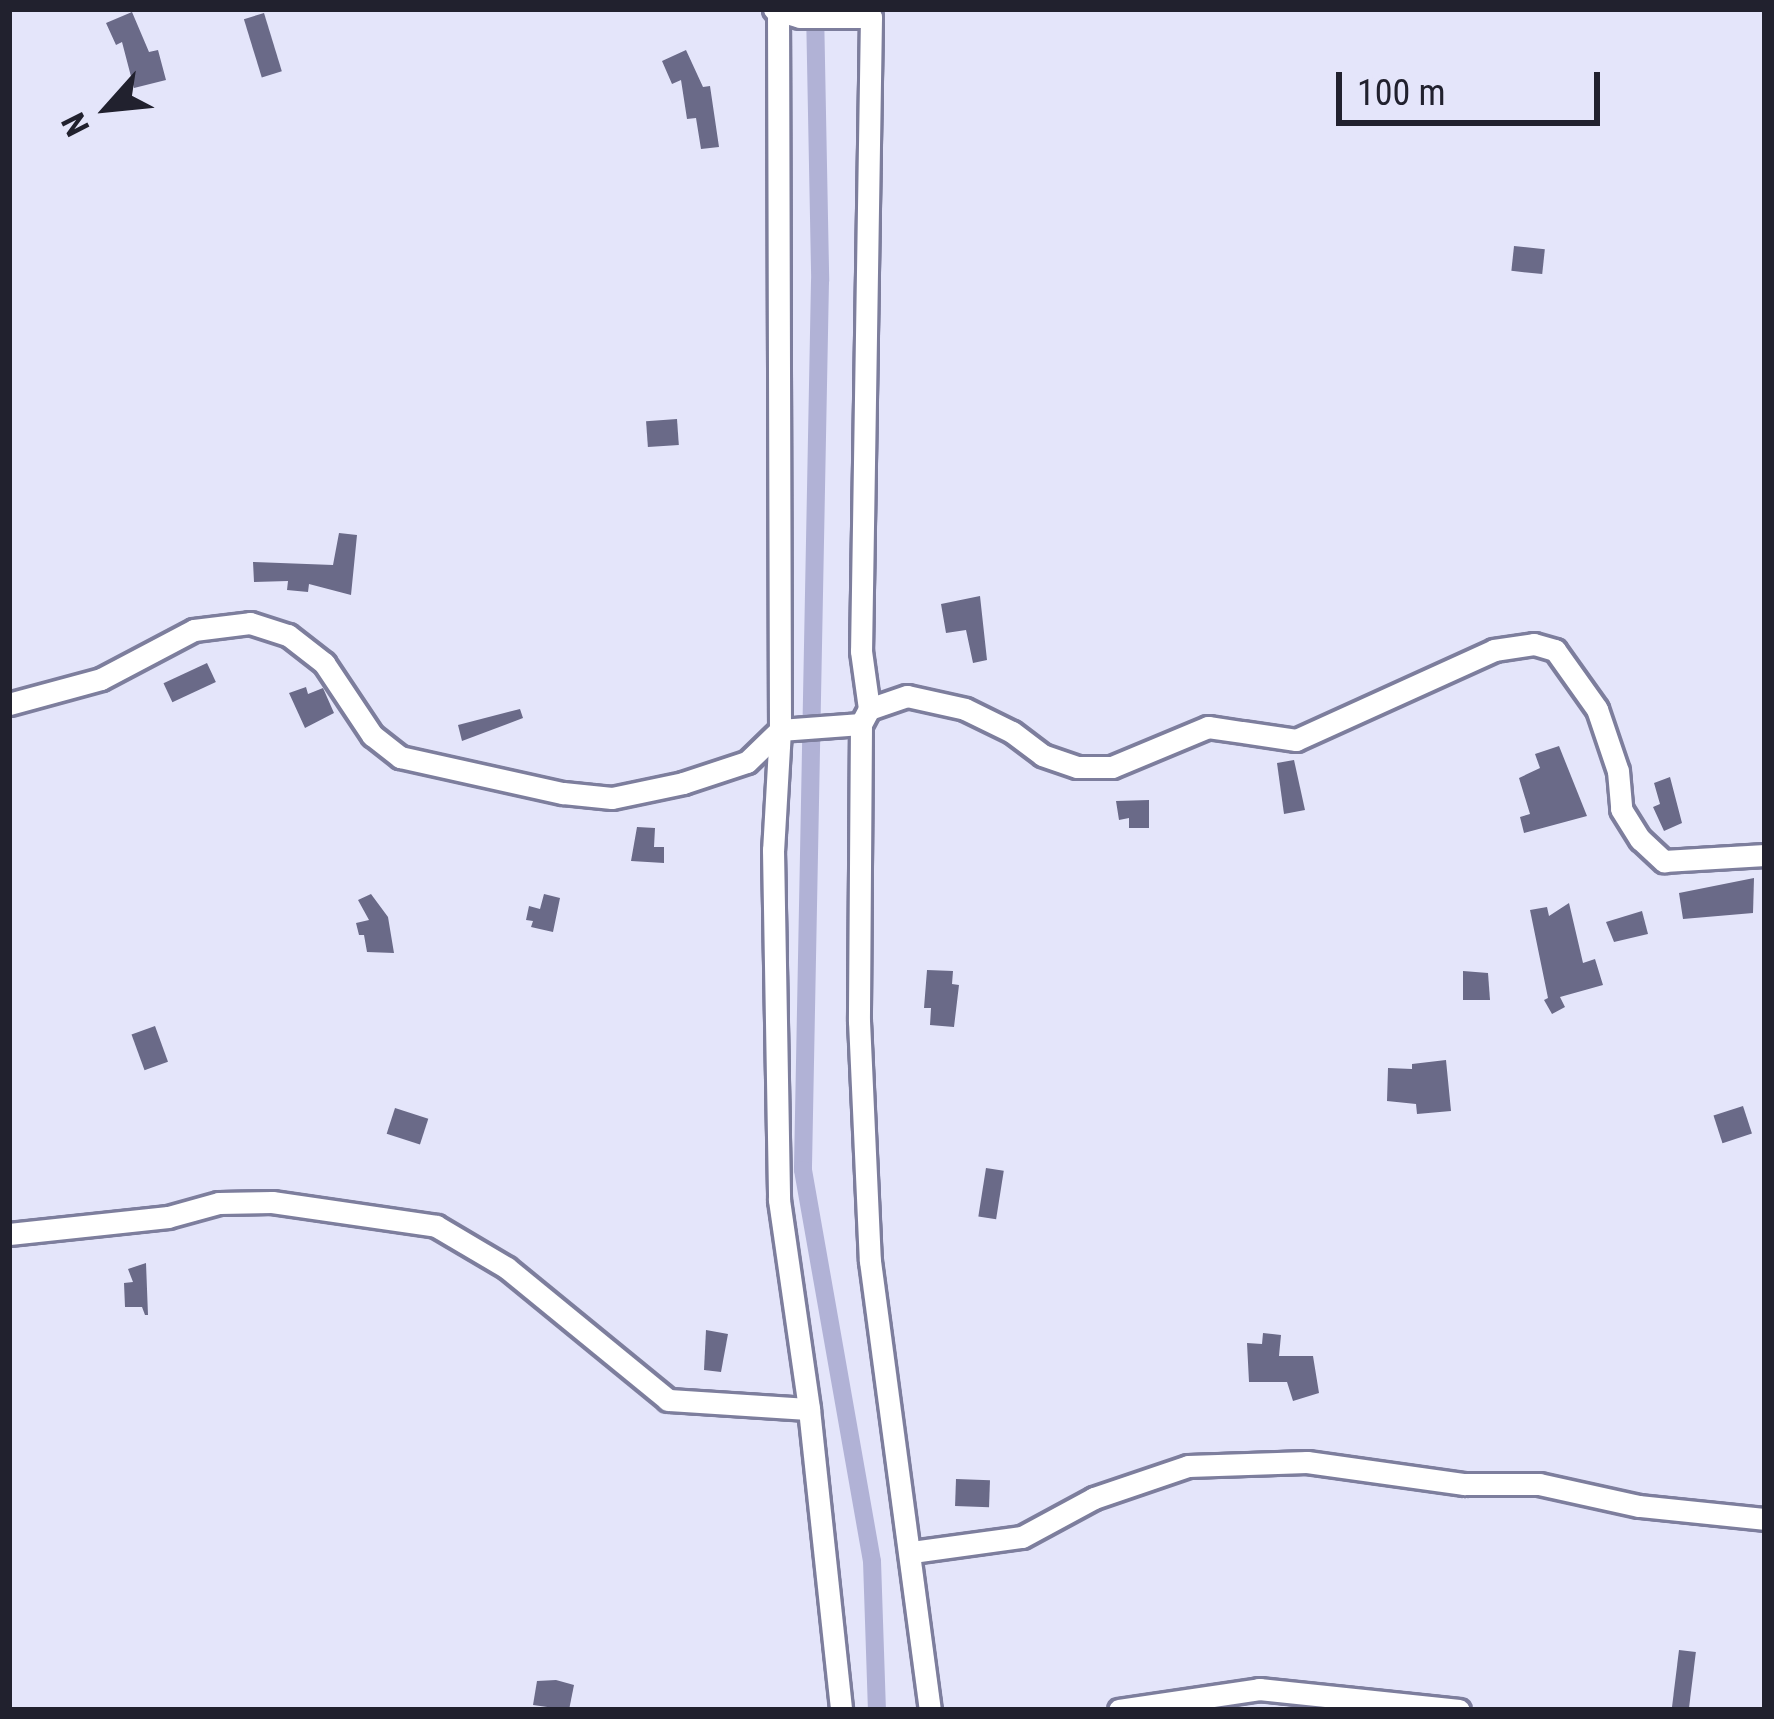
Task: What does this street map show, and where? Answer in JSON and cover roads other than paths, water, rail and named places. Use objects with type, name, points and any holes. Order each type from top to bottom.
[{"type":"street","points":[[841,1710],[809,1409],[779,1200],[773,850],[780,730],[783,12],[868,13],[860,1021],[870,1261],[913,1552],[930,1710]]},
{"type":"street","points":[[9,704],[101,680],[194,630],[250,623],[287,635],[324,663],[350,709],[400,757],[490,780],[612,798],[683,784],[747,762],[780,730],[865,717],[907,696],[964,709],[1012,732],[1042,754],[1077,767],[1112,766],[1208,728],[1296,740],[1494,650],[1534,644],[1555,650],[1597,709],[1618,771],[1621,809],[1640,839],[1664,861],[1765,855]]},
{"type":"street","points":[[9,1234],[168,1217],[219,1203],[272,1202],[436,1226],[507,1268],[668,1400],[809,1409]]},
{"type":"street","points":[[913,1552],[1022,1537],[1094,1498],[1188,1466],[1307,1462],[1464,1484],[1539,1484],[1640,1506],[1765,1520]]},
{"type":"street","points":[[1119,1710],[1259,1688],[1459,1710]]},
{"type":"waterway","points":[[815,9],[820,281],[803,1170],[872,1561],[877,1710]]}]
